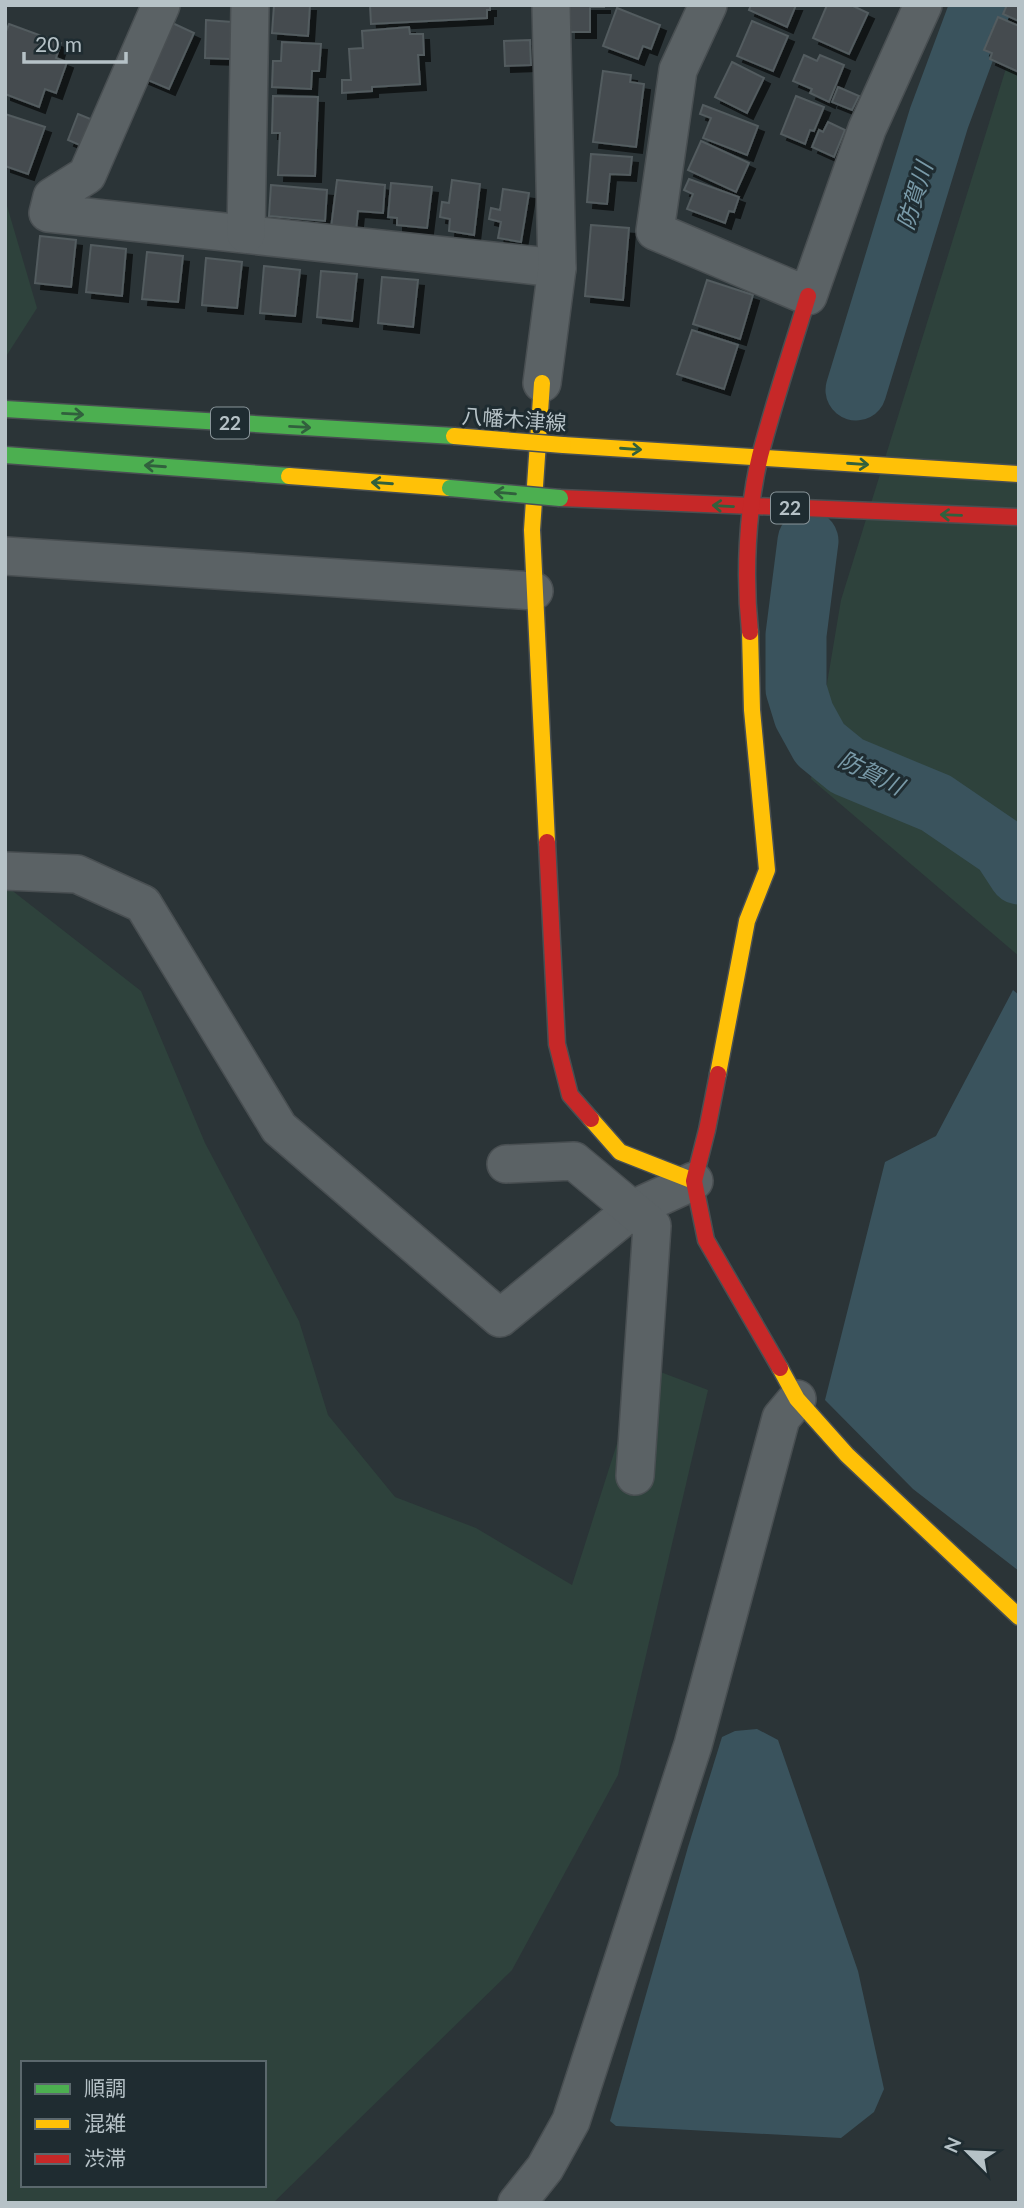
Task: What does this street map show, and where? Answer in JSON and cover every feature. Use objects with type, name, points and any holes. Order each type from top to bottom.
[{"type":"street","points":[[161,5],[86,175],[52,197],[48,213],[557,268]]},
{"type":"street","points":[[246,234],[250,5]]},
{"type":"street","points":[[551,5],[557,268],[542,383],[532,530],[556,1044],[570,1095],[620,1152],[694,1181]]},
{"type":"street","points":[[708,5],[678,70],[654,231],[808,296]]},
{"type":"street","points":[[923,5],[867,129],[808,296],[760,457],[751,507],[748,613],[752,653],[752,710],[767,870],[747,921],[707,1130],[694,1181],[706,1240],[797,1399],[847,1455],[1019,1617]]},
{"type":"street","name":"八幡木津線","points":[[5,409],[1019,474]]},
{"type":"street","name":"22","points":[[5,455],[561,498],[1019,517]]},
{"type":"street","points":[[5,556],[534,592]]},
{"type":"street","points":[[5,872],[77,874],[143,904],[279,1128],[500,1318],[633,1209],[694,1181]]},
{"type":"street","points":[[506,1164],[574,1161],[653,1226],[635,1476]]},
{"type":"street","points":[[517,2203],[545,2168],[571,2121],[693,1745],[781,1418],[797,1399]]},
{"type":"green space","points":[[1012,49],[1019,52],[1019,956],[811,779],[841,600]]},
{"type":"green space","points":[[5,199],[37,308],[5,358]]},
{"type":"green space","points":[[5,885],[141,991],[205,1143],[299,1321],[328,1415],[395,1497],[476,1528],[572,1585],[642,1365],[708,1390],[618,1775],[512,1970],[273,2203],[5,2203]]},
{"type":"water","points":[[1013,990],[1019,995],[1019,1571],[913,1489],[825,1400],[885,1162],[936,1136]]},
{"type":"water","points":[[757,1729],[778,1740],[858,1971],[884,2089],[874,2112],[841,2138],[616,2126],[610,2121],[722,1737],[735,1731]]},
{"type":"building","points":[[274,5],[310,5],[308,36],[272,33]]},
{"type":"building","points":[[370,5],[490,5],[490,10],[487,10],[487,18],[371,24]]},
{"type":"building","points":[[570,5],[604,7],[590,7],[590,32],[570,32]]},
{"type":"building","points":[[751,5],[796,5],[787,27],[749,10]]},
{"type":"building","points":[[827,5],[851,5],[868,13],[849,54],[813,38]]},
{"type":"building","points":[[1007,5],[1019,5],[1019,21],[1003,14]]},
{"type":"building","points":[[617,8],[660,25],[651,49],[643,46],[638,59],[603,46]]},
{"type":"building","points":[[998,17],[1019,26],[1019,72],[990,59],[992,53],[984,50]]},
{"type":"building","points":[[206,20],[232,22],[231,59],[205,58]]},
{"type":"building","points":[[168,21],[194,33],[169,89],[143,78]]},
{"type":"building","points":[[752,21],[788,36],[773,71],[737,56]]},
{"type":"building","points":[[9,24],[61,43],[56,58],[67,62],[56,93],[45,89],[39,107],[5,94],[5,34]]},
{"type":"building","points":[[409,27],[410,34],[423,34],[424,55],[418,55],[420,84],[372,87],[372,91],[342,93],[342,80],[351,80],[349,49],[363,48],[362,31]]},
{"type":"building","points":[[530,40],[531,65],[505,66],[504,41]]},
{"type":"building","points":[[282,42],[321,44],[319,71],[312,71],[311,89],[272,87],[273,61],[281,61]]},
{"type":"building","points":[[804,55],[817,61],[820,55],[844,65],[829,102],[810,93],[812,89],[793,81]]},
{"type":"building","points":[[732,62],[764,78],[747,113],[715,97]]},
{"type":"building","points":[[603,71],[631,75],[630,82],[644,84],[636,147],[593,142]]},
{"type":"building","points":[[838,87],[859,96],[852,110],[832,102]]},
{"type":"building","points":[[273,96],[318,97],[315,176],[278,175],[280,133],[272,133]]},
{"type":"building","points":[[796,96],[824,107],[805,144],[781,134]]},
{"type":"building","points":[[703,105],[758,126],[747,155],[703,138],[711,118],[700,114]]},
{"type":"building","points":[[5,114],[45,127],[28,174],[5,166]]},
{"type":"building","points":[[78,114],[93,120],[82,146],[68,140]]},
{"type":"building","points":[[828,122],[845,130],[834,157],[812,147],[819,130],[823,132]]},
{"type":"building","points":[[701,141],[749,163],[736,192],[688,170]]},
{"type":"building","points":[[591,154],[632,157],[630,175],[610,174],[607,204],[587,202]]},
{"type":"building","points":[[689,179],[739,197],[734,212],[729,211],[725,223],[687,209],[693,194],[684,190]]},
{"type":"building","points":[[337,180],[385,185],[383,213],[358,211],[356,231],[331,228]]},
{"type":"building","points":[[452,180],[480,184],[474,235],[449,231],[450,219],[440,217],[442,202],[449,203]]},
{"type":"building","points":[[391,183],[432,187],[427,228],[397,225],[397,218],[388,217]]},
{"type":"building","points":[[271,185],[327,190],[325,221],[269,216]]},
{"type":"building","points":[[503,189],[529,193],[521,242],[498,238],[501,222],[489,219],[491,208],[500,210]]},
{"type":"building","points":[[591,225],[629,228],[623,300],[585,296]]},
{"type":"building","points":[[40,236],[76,240],[71,287],[35,283]]},
{"type":"building","points":[[91,245],[126,249],[122,296],[86,292]]},
{"type":"building","points":[[147,252],[183,256],[178,302],[142,299]]},
{"type":"building","points":[[206,258],[242,262],[237,308],[202,305]]},
{"type":"building","points":[[264,266],[300,270],[295,316],[260,313]]},
{"type":"building","points":[[321,271],[357,274],[352,321],[317,317]]},
{"type":"building","points":[[382,277],[418,280],[413,327],[378,323]]},
{"type":"building","points":[[707,280],[753,295],[740,339],[693,324]]},
{"type":"building","points":[[692,330],[738,345],[724,389],[677,374]]},
{"type":"waterway","name":"防賀川","points":[[856,390],[939,118],[981,5]]},
{"type":"waterway","name":"防賀川","points":[[808,541],[796,635],[796,689],[804,715],[820,744],[847,766],[936,803],[1002,848],[1019,874]]},
{"type":"traffic: fast","points":[[5,409],[454,436]]},
{"type":"traffic: fast","points":[[5,455],[289,476]]},
{"type":"traffic: fast","points":[[450,488],[560,498]]},
{"type":"traffic: slow","points":[[542,383],[532,530],[547,842]]},
{"type":"traffic: slow","points":[[454,436],[563,445]]},
{"type":"traffic: slow","points":[[563,445],[1019,474]]},
{"type":"traffic: slow","points":[[289,476],[450,488]]},
{"type":"traffic: slow","points":[[718,1074],[747,921],[767,870],[752,710],[750,632]]},
{"type":"traffic: slow","points":[[591,1119],[620,1152],[694,1181]]},
{"type":"traffic: slow","points":[[780,1368],[797,1399],[847,1455],[1019,1617]]},
{"type":"traffic: jam","points":[[750,632],[747,588],[752,498],[771,416],[808,296]]},
{"type":"traffic: jam","points":[[560,498],[1019,517]]},
{"type":"traffic: jam","points":[[547,842],[557,1044],[570,1095],[591,1119]]},
{"type":"traffic: jam","points":[[718,1074],[694,1181],[706,1240],[780,1368]]}]
